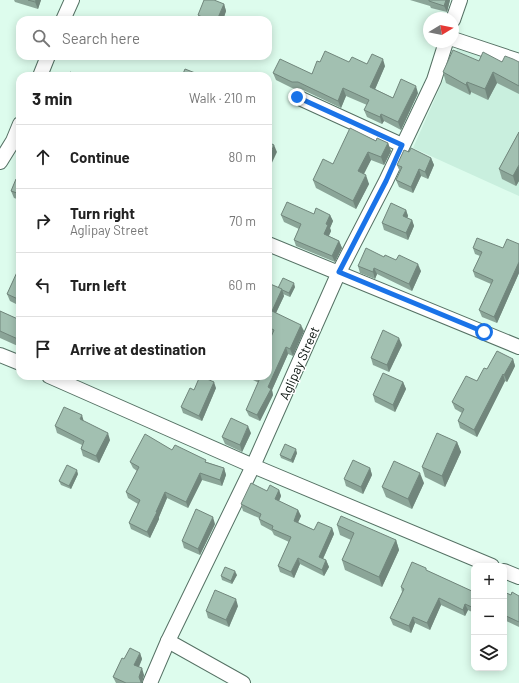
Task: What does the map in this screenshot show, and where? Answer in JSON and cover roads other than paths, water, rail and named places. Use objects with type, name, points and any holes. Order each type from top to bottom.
[{"type":"street","points":[[65,16],[72,0]]},
{"type":"street","points":[[456,12],[460,0]]},
{"type":"street","points":[[459,41],[519,61]]},
{"type":"street","name":"Aglipay Street","points":[[150,683],[168,641],[253,466],[339,272],[386,181],[434,80],[444,48]]},
{"type":"street","points":[[42,72],[46,60]]},
{"type":"street","points":[[297,97],[402,145]]},
{"type":"street","points":[[0,162],[16,132]]},
{"type":"street","points":[[272,246],[339,272],[519,348]]},
{"type":"street","points":[[0,354],[16,361]]},
{"type":"street","points":[[58,380],[253,466],[485,563]]},
{"type":"street","points":[[507,572],[519,577]]},
{"type":"street","points":[[168,641],[243,683]]}]
